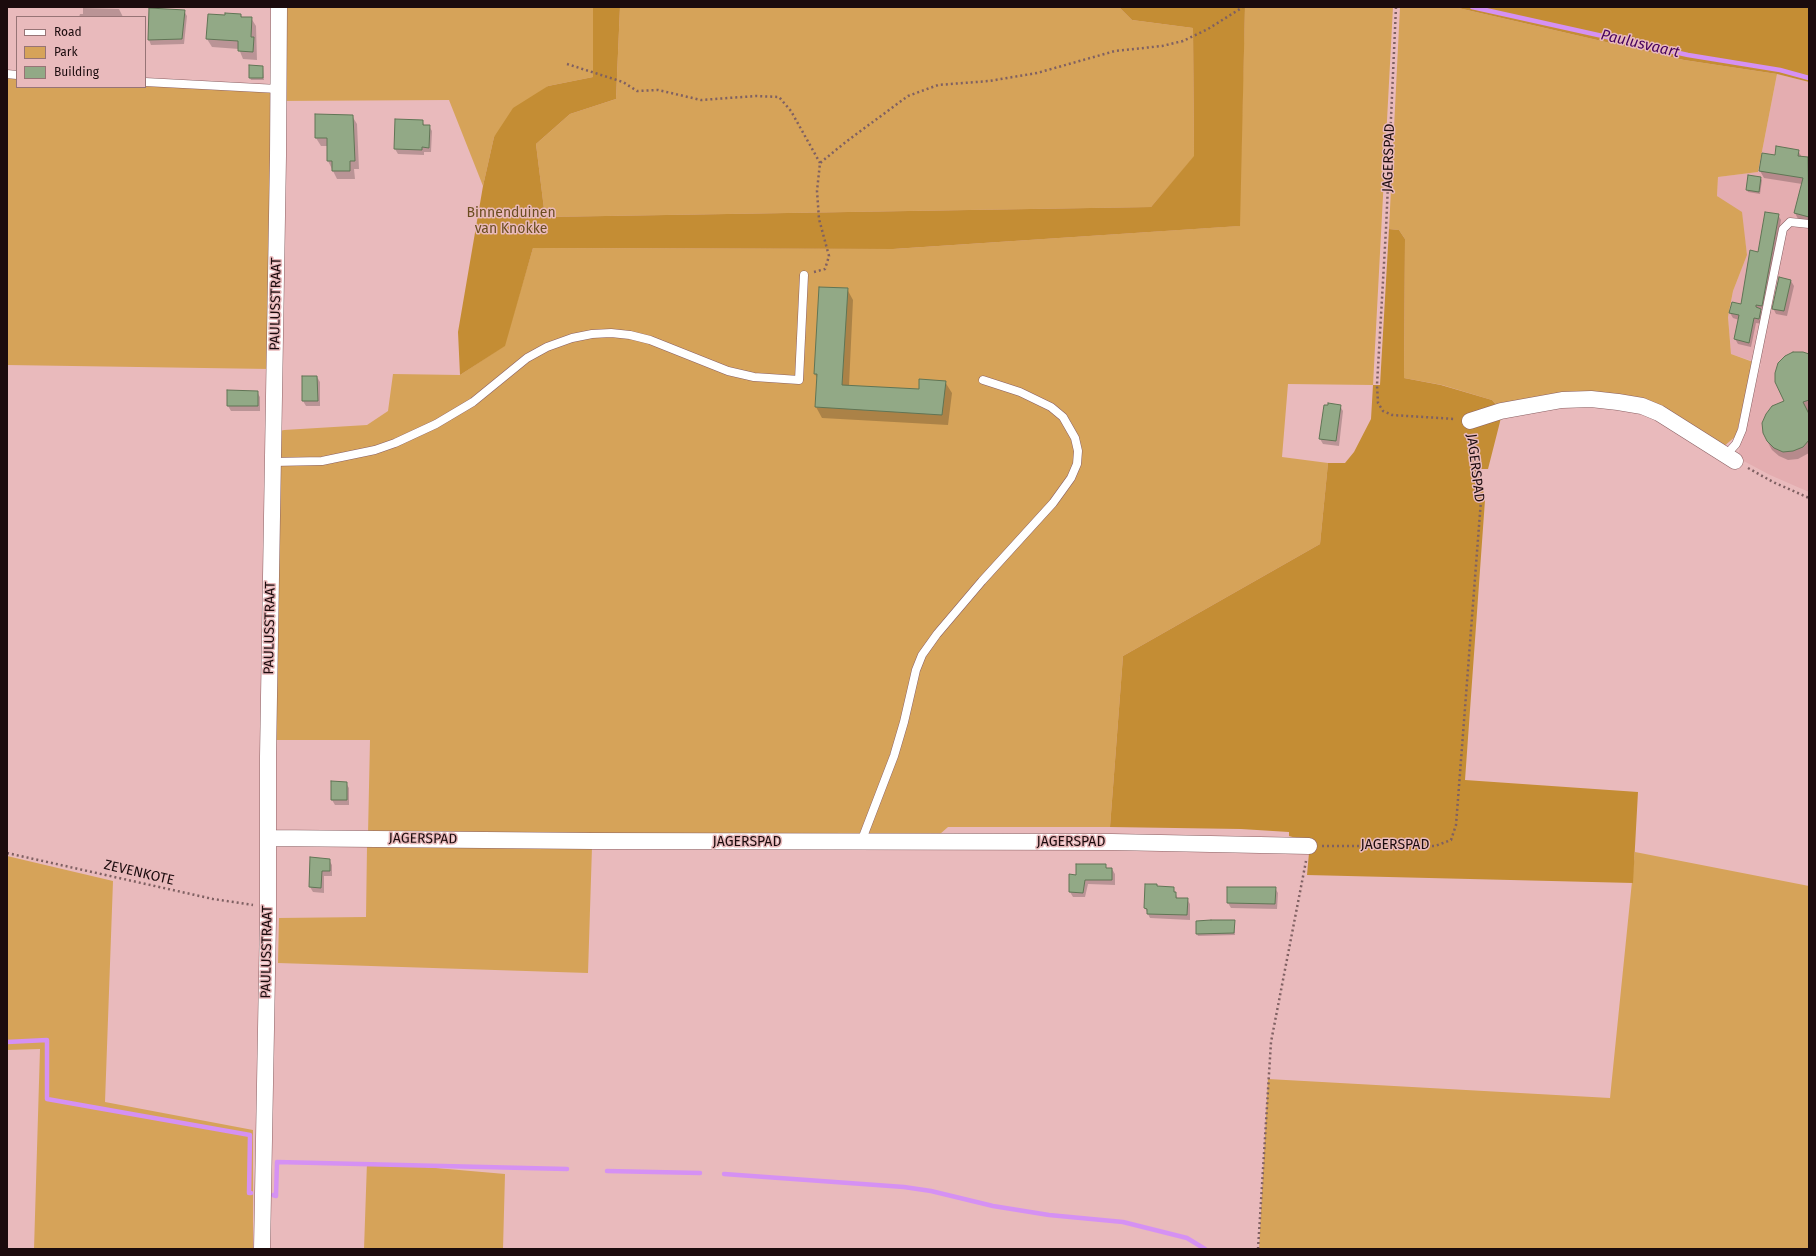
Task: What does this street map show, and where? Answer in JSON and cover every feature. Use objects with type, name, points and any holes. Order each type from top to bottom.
[{"type":"street","name":"PAULUSSTRAAT","points":[[262,1249],[268,906],[279,7]]},
{"type":"street","name":"JAGERSPAD","points":[[1470,421],[1501,411],[1562,400],[1591,399],[1618,402],[1642,406],[1659,414],[1731,458]]},
{"type":"street","name":"JAGERSPAD","points":[[268,838],[600,841],[1112,842],[1309,846]]},
{"type":"lane","points":[[146,82],[278,89]]},
{"type":"lane","points":[[1731,458],[1742,430],[1783,229],[1790,222],[1809,224]]},
{"type":"lane","points":[[273,462],[322,461],[375,450],[395,443],[436,424],[473,402],[527,358],[547,347],[572,338],[592,334],[611,333],[630,335],[680,351],[728,371],[754,377],[799,380],[804,275]]},
{"type":"lane","points":[[861,842],[894,756],[904,722],[916,670],[922,655],[937,634],[982,581],[1053,503],[1071,478],[1077,464],[1078,451],[1076,438],[1063,417],[1052,408],[1020,392],[983,380]]},
{"type":"path","points":[[820,164],[847,141],[908,96],[920,91],[938,85],[989,81],[1037,73],[1092,56],[1115,51],[1162,46],[1183,41],[1208,29],[1243,7]]},
{"type":"path","name":"JAGERSPAD","points":[[1309,846],[1435,846],[1451,840],[1457,817],[1481,500],[1470,421],[1392,415],[1383,411],[1378,403],[1377,385],[1396,7]]},
{"type":"path","points":[[567,64],[623,82],[637,91],[658,90],[701,100],[756,96],[779,97],[791,111],[820,164],[817,191],[819,219],[829,256],[825,269],[804,275]]},
{"type":"path","points":[[1731,458],[1774,482],[1809,498]]},
{"type":"path","points":[[1258,1249],[1271,1042],[1309,846]]},
{"type":"path","name":"ZEVENKOTE","points":[[7,853],[213,900],[268,906]]},
{"type":"shaded area","points":[[1777,74],[1809,82],[1809,492],[1770,475],[1738,458],[1761,364],[1731,354],[1728,317],[1733,291],[1747,255],[1744,234],[1717,196],[1718,177],[1758,172]]},
{"type":"green space","points":[[272,7],[593,7],[593,77],[548,86],[494,137],[483,186],[449,100],[273,101],[270,369],[7,365],[7,78],[16,79],[16,88],[146,88],[146,85],[272,91]]},
{"type":"green space","name":"Binnenduinen van Knokke","points":[[593,7],[620,7],[616,99],[570,114],[536,144],[545,217],[1151,207],[1194,156],[1193,28],[1132,20],[1119,7],[1245,7],[1240,226],[893,249],[533,248],[505,346],[460,375],[458,332],[483,186],[494,137],[513,108],[548,86],[593,77]]},
{"type":"green space","points":[[620,7],[1119,7],[1132,20],[1193,28],[1194,157],[1151,207],[545,217],[536,144],[570,114],[616,99]]},
{"type":"green space","points":[[1245,7],[1393,7],[1373,385],[1288,384],[1282,457],[1328,463],[1320,544],[1123,656],[1110,827],[948,827],[940,834],[873,835],[368,834],[370,740],[264,740],[268,434],[284,430],[367,425],[388,411],[393,374],[460,375],[504,346],[533,248],[893,249],[1239,226]]},
{"type":"green space","points":[[1400,7],[1454,7],[1684,60],[1777,74],[1758,172],[1718,177],[1717,196],[1742,212],[1747,255],[1733,291],[1728,317],[1731,354],[1753,362],[1736,436],[1723,447],[1643,404],[1499,408],[1492,400],[1442,385],[1404,378],[1405,239],[1399,230],[1389,229]]},
{"type":"green space","points":[[1454,7],[1809,7],[1809,82],[1777,74],[1684,60]]},
{"type":"green space","points":[[1389,229],[1399,230],[1405,239],[1404,378],[1441,385],[1492,400],[1502,414],[1488,469],[1479,469],[1485,500],[1465,780],[1638,792],[1633,883],[1307,875],[1310,842],[1289,836],[1289,832],[1241,829],[1110,827],[1123,656],[1320,544],[1328,463],[1345,463],[1354,452],[1371,419],[1373,385],[1380,385]]},
{"type":"green space","points":[[367,847],[592,847],[588,973],[278,963],[279,918],[366,917]]},
{"type":"green space","points":[[1635,852],[1809,886],[1809,1249],[1259,1249],[1268,1079],[1610,1098]]},
{"type":"green space","points":[[7,856],[113,881],[105,1102],[253,1130],[253,1249],[34,1249],[40,1049],[7,1050]]},
{"type":"green space","points":[[367,1162],[505,1174],[503,1249],[364,1249]]},
{"type":"building","points":[[149,8],[185,10],[182,39],[148,40]]},
{"type":"building","points":[[225,13],[241,14],[241,17],[252,17],[251,37],[254,37],[253,52],[238,51],[238,41],[206,39],[208,14],[225,15]]},
{"type":"building","points":[[249,65],[263,66],[263,78],[249,78]]},
{"type":"building","points":[[315,114],[353,115],[355,161],[350,161],[350,171],[332,171],[332,161],[327,161],[327,138],[315,138]]},
{"type":"building","points":[[395,119],[423,120],[423,125],[430,125],[429,148],[422,147],[422,150],[394,149]]},
{"type":"building","points":[[1776,146],[1799,150],[1798,156],[1808,157],[1809,217],[1794,213],[1803,178],[1759,171],[1762,153],[1775,155]]},
{"type":"building","points":[[1748,175],[1761,177],[1759,192],[1746,190]]},
{"type":"building","points":[[1765,212],[1779,214],[1762,306],[1756,305],[1756,307],[1761,309],[1759,319],[1754,318],[1749,343],[1734,339],[1739,315],[1729,313],[1732,302],[1741,304],[1750,250],[1758,252]]},
{"type":"building","points":[[1779,277],[1791,280],[1784,311],[1772,309]]},
{"type":"building","points":[[819,287],[848,288],[842,385],[919,389],[919,379],[946,381],[942,415],[815,407],[817,374],[814,374]]},
{"type":"building","points":[[1793,352],[1803,352],[1809,354],[1809,400],[1803,402],[1809,414],[1809,440],[1803,447],[1793,451],[1783,452],[1774,448],[1767,441],[1763,433],[1762,423],[1772,406],[1784,401],[1775,382],[1775,373],[1778,363],[1785,356]]},
{"type":"building","points":[[302,376],[317,376],[318,401],[302,401]]},
{"type":"building","points":[[227,390],[258,391],[258,406],[227,406]]},
{"type":"building","points":[[1328,403],[1341,405],[1336,441],[1319,439],[1324,405],[1328,405]]},
{"type":"building","points":[[331,781],[347,782],[347,800],[331,800]]},
{"type":"building","points":[[310,857],[330,859],[330,871],[322,871],[321,888],[309,887]]},
{"type":"building","points":[[1076,864],[1106,864],[1106,868],[1112,868],[1112,880],[1085,880],[1083,893],[1069,892],[1069,874],[1076,875]]},
{"type":"building","points":[[1145,884],[1157,884],[1157,886],[1174,887],[1176,898],[1188,898],[1187,915],[1147,914],[1147,909],[1144,908]]},
{"type":"building","points":[[1227,887],[1276,887],[1275,904],[1227,903]]},
{"type":"building","points":[[1235,920],[1234,933],[1196,934],[1196,921]]},
{"type":"waterway","name":"Paulusvaart","points":[[1472,7],[1688,55],[1780,70],[1809,78]]},
{"type":"waterway","points":[[7,1042],[47,1040],[47,1099],[250,1135],[249,1193],[251,1193]]},
{"type":"waterway","points":[[273,1195],[276,1196],[277,1162],[567,1169]]},
{"type":"waterway","points":[[607,1171],[700,1173]]},
{"type":"waterway","points":[[724,1174],[904,1187],[931,1191],[993,1206],[1049,1215],[1123,1222],[1187,1238],[1205,1249]]}]
